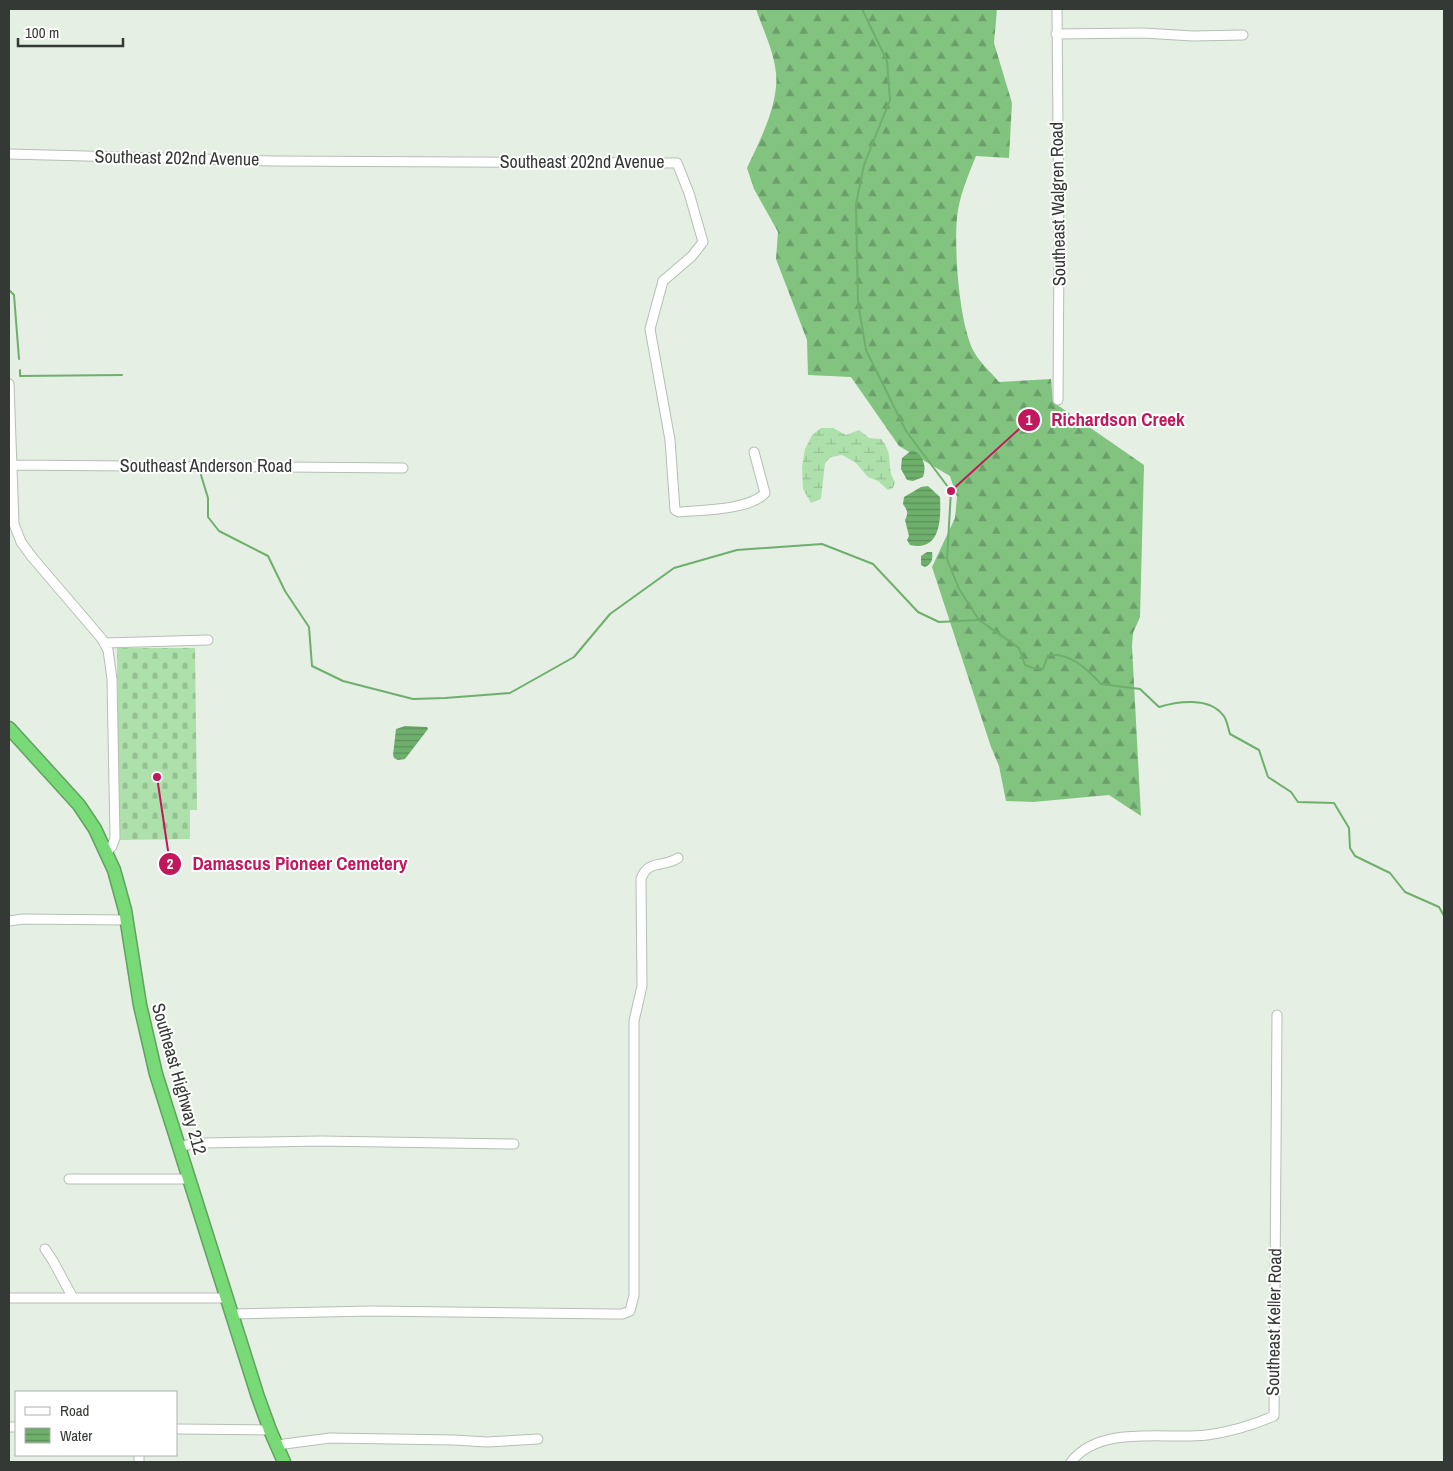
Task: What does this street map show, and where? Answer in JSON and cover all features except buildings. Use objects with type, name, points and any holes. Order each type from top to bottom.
[{"type":"highway","name":"Southeast Highway 212","points":[[9,728],[79,805],[107,852],[120,889],[145,1031],[156,1074],[270,1430],[284,1462]]},
{"type":"street","name":"Southeast Walgren Road","points":[[1056,9],[1059,249],[1058,400]]},
{"type":"street","points":[[1056,34],[1143,33],[1243,36]]},
{"type":"street","name":"Southeast 202nd Avenue","points":[[9,154],[274,161],[676,163],[689,193],[703,242],[692,256],[663,281],[650,329],[670,440],[675,510],[679,512],[722,508],[759,500],[765,493],[754,452]]},
{"type":"street","points":[[9,384],[10,465],[14,524],[18,536],[32,558],[108,650],[112,679],[115,838],[107,852]]},
{"type":"street","name":"Southeast Anderson Road","points":[[10,465],[403,468]]},
{"type":"street","points":[[104,643],[208,640]]},
{"type":"street","points":[[232,1314],[372,1311],[622,1314],[630,1311],[634,1295],[634,1021],[642,986],[641,879],[649,866],[672,862],[678,858]]},
{"type":"street","points":[[9,921],[23,919],[126,920]]},
{"type":"street","name":"Southeast Keller Road","points":[[1071,1462],[1082,1451],[1104,1441],[1129,1437],[1206,1435],[1244,1427],[1274,1416],[1277,1016]]},
{"type":"street","points":[[179,1146],[204,1143],[320,1141],[514,1144]]},
{"type":"street","points":[[69,1180],[190,1179]]},
{"type":"street","points":[[45,1249],[73,1298]]},
{"type":"street","points":[[9,1298],[227,1298]]},
{"type":"street","points":[[178,1429],[270,1430]]},
{"type":"street","points":[[277,1445],[330,1438],[454,1440],[470,1442],[538,1439]]},
{"type":"green space","points":[[756,9],[997,9],[994,43],[1012,103],[1009,158],[976,156],[964,186],[958,210],[956,232],[957,266],[964,322],[975,354],[999,382],[1051,379],[1053,402],[1144,465],[1140,617],[1133,633],[1132,646],[1141,816],[1109,795],[1033,802],[1006,801],[999,766],[991,747],[932,567],[955,518],[957,497],[950,476],[899,446],[851,377],[808,375],[807,340],[776,259],[778,232],[754,189],[747,168],[769,119],[776,87],[773,57]]},
{"type":"green space","points":[[821,428],[833,428],[846,435],[859,430],[869,438],[881,439],[888,450],[892,476],[895,482],[893,488],[888,490],[878,481],[868,477],[855,462],[842,455],[831,457],[825,463],[821,499],[811,503],[803,489],[802,467],[805,449],[812,435]]},
{"type":"green space","points":[[117,648],[195,648],[197,810],[190,810],[190,839],[119,840]]},
{"type":"water","points":[[912,450],[919,454],[925,469],[923,477],[913,481],[907,480],[901,469],[902,458]]},
{"type":"water","points":[[928,486],[940,497],[940,515],[937,532],[928,544],[920,546],[910,545],[907,540],[909,536],[905,520],[907,513],[903,504],[904,497],[921,487]]},
{"type":"water","points":[[927,552],[932,552],[932,559],[931,563],[925,567],[921,565],[921,556]]},
{"type":"water","points":[[405,726],[427,727],[428,729],[405,759],[398,760],[393,755],[396,729]]},
{"type":"waterway","points":[[862,9],[887,61],[890,100],[864,165],[856,204],[858,303],[866,350],[906,431],[951,491],[947,559],[959,589],[979,620],[1019,648],[1025,665],[1043,669],[1048,655],[1064,656],[1084,667],[1101,684],[1140,689],[1159,707],[1175,703],[1193,702],[1210,705],[1217,709],[1226,719],[1230,734],[1259,750],[1268,777],[1291,792],[1298,802],[1334,803],[1349,828],[1350,848],[1355,856],[1390,873],[1405,892],[1439,907],[1444,916]]},
{"type":"waterway","points":[[9,290],[14,295],[19,359]]},
{"type":"waterway","points":[[20,370],[20,376],[122,375]]},
{"type":"waterway","points":[[201,475],[208,498],[208,517],[219,531],[268,556],[285,591],[309,627],[312,666],[343,681],[413,699],[510,693],[574,657],[610,614],[674,568],[737,550],[822,544],[873,564],[918,612],[939,622],[978,620]]},
{"type":"place","name":"Richardson Creek","points":[[951,491]]},
{"type":"place","name":"Damascus Pioneer Cemetery","points":[[157,777]]}]
